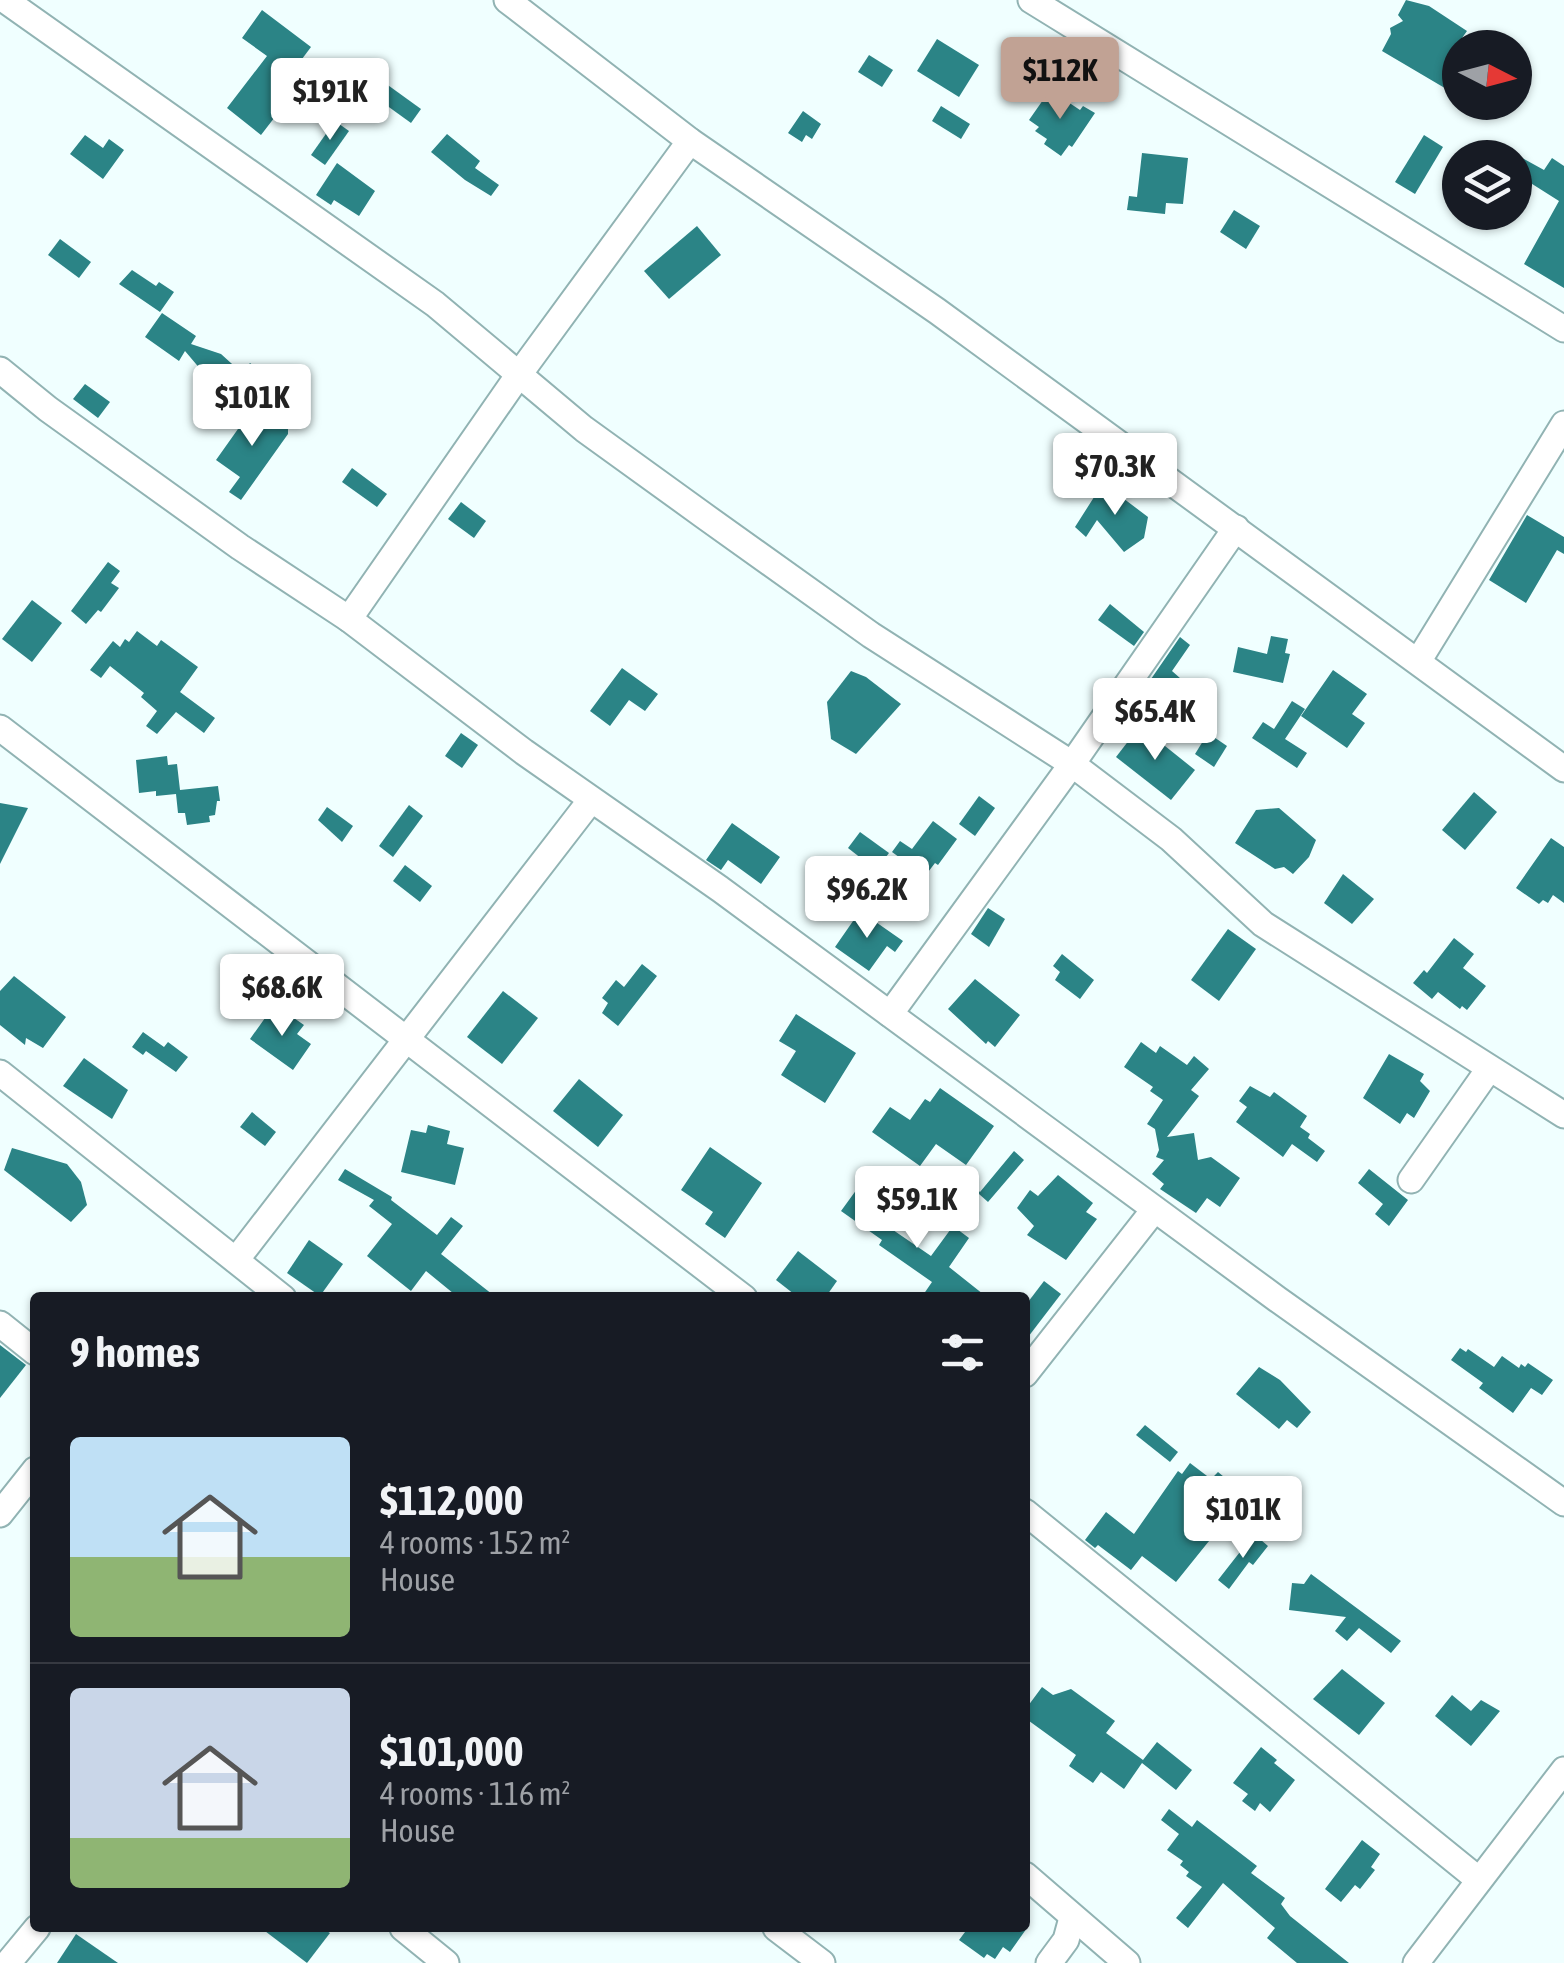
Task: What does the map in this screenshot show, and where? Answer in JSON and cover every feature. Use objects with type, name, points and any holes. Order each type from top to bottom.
[{"type":"street","points":[[5,0],[435,304],[584,429],[871,635],[1072,764],[1171,840],[1263,924],[1564,1115]]},
{"type":"street","points":[[507,0],[690,141],[937,311],[1564,768]]},
{"type":"street","points":[[1031,0],[1564,330]]},
{"type":"street","points":[[349,619],[520,374],[690,141]]},
{"type":"street","points":[[0,370],[48,410],[240,547],[349,619],[1154,1210],[1564,1503]]},
{"type":"street","points":[[1419,660],[1564,424]]},
{"type":"street","points":[[890,1014],[1072,764],[1236,528]]},
{"type":"street","points":[[0,728],[736,1292]]},
{"type":"street","points":[[236,1260],[591,800]]},
{"type":"street","points":[[1411,1180],[1489,1068]]},
{"type":"street","points":[[0,1073],[275,1292]]},
{"type":"street","points":[[1030,1368],[1154,1210]]},
{"type":"street","points":[[0,1324],[30,1348]]},
{"type":"street","points":[[0,1514],[30,1476]]},
{"type":"street","points":[[1030,1516],[1479,1880]]},
{"type":"street","points":[[1416,1963],[1564,1770]]},
{"type":"street","points":[[1030,1879],[1127,1963]]},
{"type":"street","points":[[1048,1963],[1066,1940],[1072,1918]]},
{"type":"street","points":[[8,1963],[34,1932]]},
{"type":"street","points":[[407,1932],[446,1963]]},
{"type":"street","points":[[781,1932],[822,1963]]},
{"type":"building","points":[[1406,0],[1429,6],[1465,30],[1442,30],[1442,86],[1382,51],[1390,28],[1403,21],[1398,15]]},
{"type":"building","points":[[262,10],[311,47],[287,79],[298,87],[261,135],[227,108],[267,56],[242,38]]},
{"type":"building","points":[[937,39],[979,65],[959,97],[917,71]]},
{"type":"building","points":[[869,55],[893,70],[882,87],[858,72]]},
{"type":"building","points":[[385,83],[421,109],[411,123],[375,97]]},
{"type":"building","points":[[1050,90],[1080,110],[1083,106],[1095,113],[1072,147],[1069,145],[1061,156],[1044,144],[1047,139],[1035,131],[1039,127],[1029,120]]},
{"type":"building","points":[[941,106],[970,124],[961,139],[932,121]]},
{"type":"building","points":[[803,111],[821,124],[812,139],[806,135],[802,142],[788,133]]},
{"type":"building","points":[[335,121],[349,131],[325,165],[311,155]]},
{"type":"building","points":[[447,134],[480,161],[475,168],[499,185],[491,196],[431,152]]},
{"type":"building","points":[[85,135],[103,148],[109,139],[124,150],[103,179],[70,154]]},
{"type":"building","points":[[1424,135],[1442,146],[1415,194],[1395,182]]},
{"type":"building","points":[[1142,153],[1188,158],[1183,204],[1166,203],[1165,214],[1127,210],[1129,196],[1137,197]]},
{"type":"building","points":[[1552,158],[1564,166],[1564,288],[1524,264],[1559,201],[1532,184],[1532,163],[1544,170]]},
{"type":"building","points":[[337,163],[375,191],[359,216],[334,200],[331,205],[316,195]]},
{"type":"building","points":[[1234,210],[1260,226],[1246,249],[1220,232]]},
{"type":"building","points":[[697,226],[721,255],[669,299],[644,271]]},
{"type":"building","points":[[60,239],[91,262],[79,278],[48,255]]},
{"type":"building","points":[[132,270],[156,286],[159,282],[174,292],[160,312],[119,284]]},
{"type":"building","points":[[162,313],[196,336],[191,344],[221,354],[242,373],[250,363],[270,379],[253,402],[218,390],[185,351],[179,361],[145,337]]},
{"type":"building","points":[[85,384],[110,402],[98,418],[73,399]]},
{"type":"building","points":[[255,405],[288,429],[288,434],[241,500],[229,492],[240,477],[216,460]]},
{"type":"building","points":[[352,468],[387,494],[377,507],[342,482]]},
{"type":"building","points":[[1103,483],[1148,517],[1144,538],[1124,552],[1097,520],[1086,537],[1075,527]]},
{"type":"building","points":[[461,502],[486,521],[474,538],[448,519]]},
{"type":"building","points":[[1527,515],[1564,537],[1564,554],[1557,550],[1526,603],[1489,580]]},
{"type":"building","points":[[108,562],[120,571],[111,583],[119,588],[86,624],[71,611]]},
{"type":"building","points":[[32,600],[62,623],[32,662],[2,639]]},
{"type":"building","points":[[1110,604],[1144,632],[1134,646],[1098,620]]},
{"type":"building","points":[[137,631],[157,646],[161,640],[198,667],[180,692],[215,718],[204,733],[176,712],[157,734],[146,726],[157,711],[141,697],[144,693],[110,666],[101,678],[90,670],[113,641],[120,647]]},
{"type":"building","points":[[1271,636],[1288,639],[1285,653],[1290,654],[1283,683],[1233,672],[1238,647],[1267,654]]},
{"type":"building","points":[[1180,637],[1190,645],[1172,671],[1206,701],[1197,711],[1151,679]]},
{"type":"building","points":[[622,668],[658,694],[645,711],[629,700],[610,726],[590,711]]},
{"type":"building","points":[[1333,670],[1367,694],[1352,714],[1365,723],[1347,748],[1301,716]]},
{"type":"building","points":[[851,671],[866,677],[901,704],[856,754],[831,739],[827,702]]},
{"type":"building","points":[[1292,701],[1305,709],[1285,739],[1307,753],[1297,768],[1252,738],[1263,722],[1274,729]]},
{"type":"building","points":[[1140,726],[1195,770],[1171,800],[1116,757]]},
{"type":"building","points":[[461,733],[478,745],[462,768],[445,756]]},
{"type":"building","points":[[1208,733],[1227,746],[1214,767],[1195,754]]},
{"type":"building","points":[[167,756],[168,765],[177,764],[180,790],[218,786],[220,801],[215,815],[209,816],[210,822],[187,825],[185,813],[178,813],[176,794],[139,793],[136,760]]},
{"type":"building","points":[[1474,792],[1497,812],[1465,850],[1442,830]]},
{"type":"building","points":[[979,796],[995,808],[975,836],[959,824]]},
{"type":"building","points":[[0,803],[28,808],[0,864]]},
{"type":"building","points":[[409,805],[423,816],[393,857],[379,846]]},
{"type":"building","points":[[327,807],[353,826],[342,842],[318,820]]},
{"type":"building","points":[[1279,808],[1316,840],[1309,857],[1293,874],[1284,867],[1275,869],[1235,843],[1256,810]]},
{"type":"building","points":[[933,821],[957,839],[925,876],[892,852],[900,841],[912,849]]},
{"type":"building","points":[[732,823],[780,857],[761,884],[728,860],[721,870],[706,860]]},
{"type":"building","points":[[860,832],[889,853],[876,870],[848,848]]},
{"type":"building","points":[[1551,838],[1564,847],[1564,903],[1553,895],[1548,903],[1543,900],[1539,904],[1516,888]]},
{"type":"building","points":[[405,865],[432,886],[420,902],[393,881]]},
{"type":"building","points":[[1343,874],[1374,899],[1352,924],[1324,903]]},
{"type":"building","points":[[988,908],[1005,919],[989,947],[971,934]]},
{"type":"building","points":[[860,911],[903,941],[895,952],[887,946],[869,971],[835,947]]},
{"type":"building","points":[[1228,929],[1256,949],[1219,1001],[1191,980]]},
{"type":"building","points":[[1454,938],[1474,954],[1463,968],[1486,986],[1467,1010],[1438,992],[1432,999],[1413,983],[1424,970],[1427,973]]},
{"type":"building","points":[[1062,954],[1094,980],[1080,999],[1055,980],[1060,972],[1053,966]]},
{"type":"building","points":[[642,964],[657,976],[618,1026],[602,1013],[608,1003],[602,998],[616,980],[624,987]]},
{"type":"building","points":[[14,976],[66,1017],[43,1048],[26,1038],[25,1045],[0,1025],[0,991]]},
{"type":"building","points":[[975,979],[1020,1015],[995,1047],[988,1041],[986,1044],[948,1009]]},
{"type":"building","points":[[503,991],[538,1018],[502,1064],[467,1037]]},
{"type":"building","points":[[270,1011],[286,1023],[291,1016],[304,1025],[297,1034],[311,1044],[293,1070],[250,1039]]},
{"type":"building","points":[[796,1014],[856,1053],[825,1103],[781,1075],[796,1051],[779,1041]]},
{"type":"building","points":[[143,1032],[164,1047],[168,1042],[188,1057],[176,1072],[146,1051],[143,1055],[132,1047]]},
{"type":"building","points":[[1141,1042],[1156,1053],[1160,1046],[1187,1065],[1194,1056],[1209,1069],[1191,1090],[1199,1096],[1167,1137],[1194,1133],[1198,1160],[1211,1157],[1240,1178],[1220,1207],[1207,1198],[1196,1213],[1160,1189],[1164,1184],[1152,1174],[1164,1160],[1156,1157],[1159,1150],[1155,1129],[1147,1124],[1163,1100],[1150,1091],[1153,1087],[1124,1067]]},
{"type":"building","points":[[1389,1054],[1424,1074],[1420,1081],[1430,1091],[1414,1118],[1407,1113],[1400,1124],[1363,1098]]},
{"type":"building","points":[[84,1058],[128,1090],[112,1119],[63,1086]]},
{"type":"building","points":[[579,1079],[623,1115],[598,1147],[553,1111]]},
{"type":"building","points":[[1250,1086],[1270,1097],[1274,1092],[1307,1116],[1300,1127],[1325,1151],[1317,1162],[1292,1144],[1283,1157],[1236,1122],[1247,1107],[1239,1101]]},
{"type":"building","points":[[940,1088],[994,1126],[966,1165],[936,1144],[920,1166],[872,1132],[890,1107],[910,1120],[925,1099],[930,1102]]},
{"type":"building","points":[[252,1112],[276,1132],[265,1146],[240,1127]]},
{"type":"building","points":[[428,1125],[450,1131],[447,1144],[464,1148],[455,1185],[401,1172],[411,1130],[426,1133]]},
{"type":"building","points":[[710,1147],[762,1183],[725,1238],[705,1224],[713,1212],[681,1190]]},
{"type":"building","points":[[12,1148],[67,1164],[81,1182],[87,1205],[71,1222],[4,1170]]},
{"type":"building","points":[[1014,1151],[1024,1160],[988,1202],[979,1194],[957,1221],[947,1213],[970,1184],[980,1192]]},
{"type":"building","points":[[345,1169],[392,1197],[437,1235],[451,1217],[463,1226],[441,1254],[489,1292],[452,1292],[426,1271],[411,1291],[367,1256],[392,1224],[369,1206],[374,1200],[338,1180]]},
{"type":"building","points":[[1369,1169],[1408,1200],[1389,1226],[1375,1214],[1383,1204],[1358,1183]]},
{"type":"building","points":[[1058,1175],[1093,1203],[1086,1212],[1097,1219],[1066,1260],[1027,1235],[1034,1226],[1017,1208],[1030,1190],[1038,1196]]},
{"type":"building","points":[[857,1189],[884,1208],[877,1219],[931,1256],[953,1226],[969,1238],[949,1267],[980,1292],[925,1292],[932,1282],[879,1245],[882,1240],[841,1211]]},
{"type":"building","points":[[309,1240],[343,1264],[323,1292],[314,1292],[287,1273]]},
{"type":"building","points":[[798,1251],[837,1281],[829,1292],[791,1292],[776,1280]]},
{"type":"building","points":[[1044,1281],[1061,1294],[1030,1334],[1030,1299]]},
{"type":"building","points":[[0,1345],[26,1365],[0,1398]]},
{"type":"building","points":[[1460,1348],[1466,1352],[1468,1349],[1494,1367],[1502,1356],[1519,1368],[1528,1363],[1553,1380],[1542,1395],[1531,1388],[1513,1413],[1479,1388],[1483,1383],[1451,1360]]},
{"type":"building","points":[[1259,1367],[1280,1380],[1311,1412],[1297,1428],[1287,1420],[1279,1429],[1236,1394]]},
{"type":"building","points":[[1145,1425],[1178,1452],[1170,1462],[1136,1435]]},
{"type":"building","points":[[1190,1463],[1211,1479],[1218,1472],[1267,1516],[1257,1528],[1234,1510],[1176,1582],[1142,1556],[1131,1570],[1085,1540],[1106,1512],[1134,1534],[1178,1471],[1182,1474]]},
{"type":"building","points":[[1254,1534],[1268,1546],[1253,1565],[1249,1562],[1229,1589],[1218,1580]]},
{"type":"building","points":[[1311,1574],[1401,1641],[1391,1653],[1359,1628],[1347,1641],[1335,1631],[1346,1617],[1289,1610],[1292,1583],[1304,1584]]},
{"type":"building","points":[[1342,1669],[1385,1703],[1359,1735],[1313,1699]]},
{"type":"building","points":[[1042,1687],[1053,1695],[1071,1689],[1115,1721],[1106,1733],[1143,1760],[1157,1742],[1192,1770],[1176,1790],[1142,1763],[1124,1789],[1101,1772],[1093,1783],[1069,1766],[1076,1755],[1030,1722],[1030,1703]]},
{"type":"building","points":[[1452,1695],[1471,1711],[1481,1700],[1500,1711],[1471,1746],[1435,1716]]},
{"type":"building","points":[[1261,1747],[1295,1780],[1270,1812],[1260,1803],[1255,1811],[1242,1801],[1248,1794],[1233,1783]]},
{"type":"building","points":[[1169,1809],[1192,1827],[1197,1820],[1257,1866],[1251,1873],[1285,1898],[1281,1904],[1290,1916],[1349,1963],[1297,1963],[1267,1938],[1275,1928],[1223,1883],[1188,1928],[1176,1918],[1202,1887],[1186,1876],[1189,1872],[1180,1865],[1183,1861],[1167,1850],[1179,1834],[1161,1820]]},
{"type":"building","points":[[1362,1840],[1380,1854],[1371,1867],[1375,1870],[1360,1889],[1355,1885],[1341,1902],[1325,1889]]},
{"type":"building","points":[[266,1932],[330,1933],[307,1963]]},
{"type":"building","points":[[965,1932],[1024,1932],[1010,1952],[1003,1947],[995,1959],[987,1954],[984,1958],[959,1940]]},
{"type":"building","points":[[76,1934],[118,1963],[57,1963]]}]
